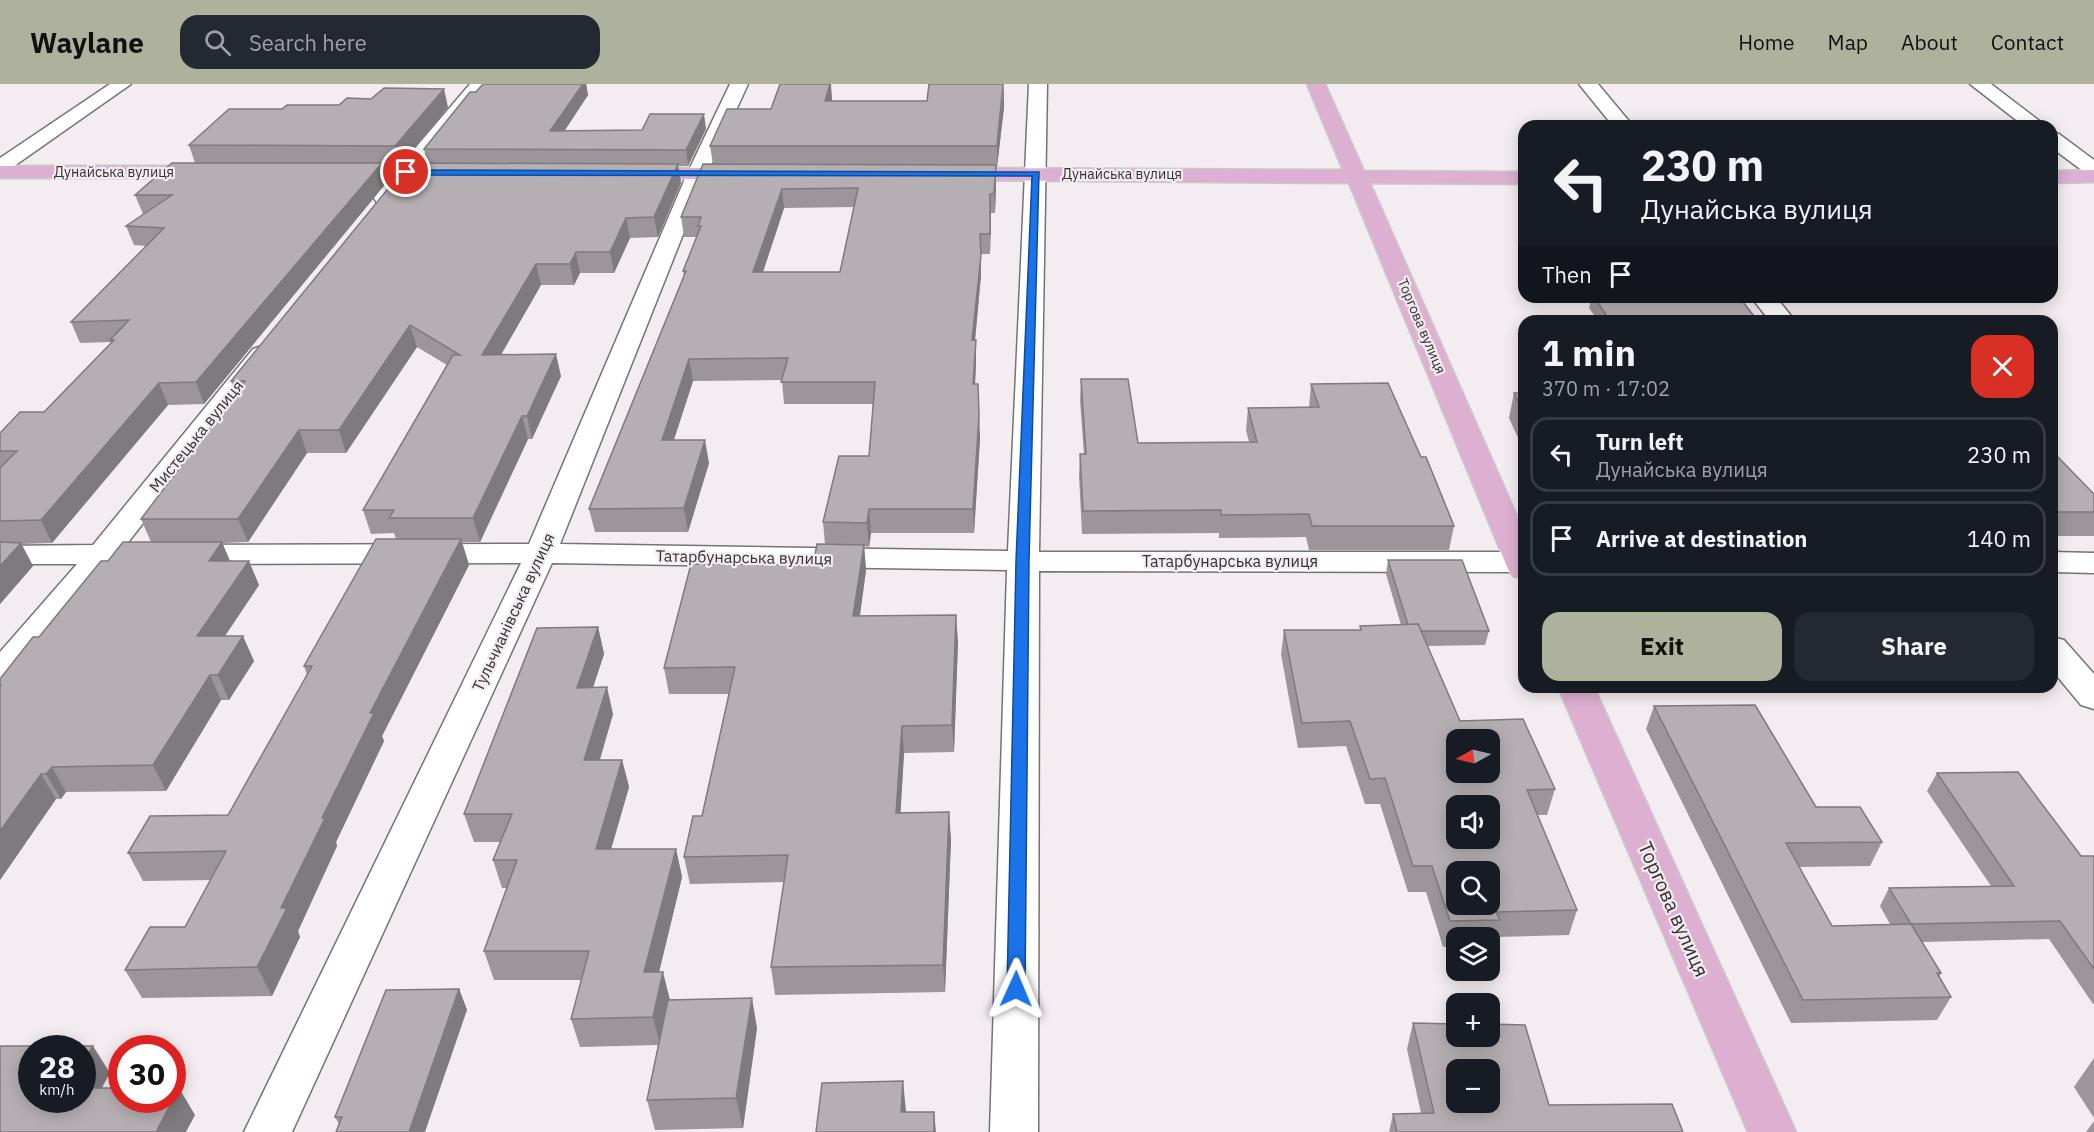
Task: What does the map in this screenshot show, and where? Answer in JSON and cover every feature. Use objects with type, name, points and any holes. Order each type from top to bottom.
[{"type":"main road","name":"Торгова вулиця","points":[[1316,84],[1518,552]]},
{"type":"main road","name":"Дунайська вулиця","points":[[0,172],[227,172]]},
{"type":"main road","points":[[323,172],[465,172]]},
{"type":"main road","points":[[616,174],[767,174]]},
{"type":"main road","name":"Дунайська вулиця","points":[[931,174],[1357,175],[1518,178]]},
{"type":"main road","points":[[2058,177],[2094,176]]},
{"type":"main road","name":"Торгова вулиця","points":[[1579,693],[1772,1132]]},
{"type":"street","points":[[0,167],[122,84]]},
{"type":"street","points":[[369,219],[480,84]]},
{"type":"street","name":"Тульчианівська вулиця","points":[[268,1132],[541,553],[697,174],[738,84]]},
{"type":"street","points":[[1014,1132],[1023,561],[1038,84]]},
{"type":"street","points":[[1588,84],[1618,120]]},
{"type":"street","points":[[1979,84],[2028,120]]},
{"type":"street","points":[[2058,143],[2094,170]]},
{"type":"street","points":[[1768,303],[1777,315]]},
{"type":"street","name":"Мистецька вулиця","points":[[0,674],[101,556],[280,331]]},
{"type":"street","name":"Татарбунарська вулиця","points":[[0,555],[541,553],[1023,561],[1518,564]]},
{"type":"street","points":[[2058,562],[2094,562]]},
{"type":"street","points":[[2058,655],[2094,697]]},
{"type":"building","points":[[483,84],[583,84],[550,131],[642,130],[650,114],[704,114],[686,150],[424,149],[470,92],[476,92]]},
{"type":"building","points":[[780,84],[830,84],[825,101],[927,101],[929,84],[1003,84],[997,146],[710,146],[727,109],[771,109]]},
{"type":"building","points":[[384,88],[444,89],[395,146],[189,145],[229,109],[282,109],[287,105],[339,105],[347,98],[371,99]]},
{"type":"building","points":[[172,163],[382,163],[196,382],[159,383],[41,520],[0,521],[0,468],[17,451],[0,451],[0,433],[20,412],[44,412],[114,340],[110,340],[129,320],[71,322],[164,228],[126,226],[172,195],[135,195]]},
{"type":"building","points":[[409,163],[678,164],[654,217],[626,218],[610,252],[576,252],[570,264],[536,264],[482,355],[556,354],[527,416],[522,416],[473,518],[389,518],[394,510],[363,510],[453,355],[460,355],[410,325],[339,430],[299,430],[238,519],[141,519],[245,381],[231,381]]},
{"type":"building","points":[[703,164],[996,165],[994,193],[990,194],[990,234],[980,234],[981,255],[972,340],[976,340],[973,384],[978,384],[979,415],[973,509],[869,509],[867,523],[823,522],[839,456],[869,456],[875,382],[781,382],[788,358],[689,359],[662,440],[705,440],[684,508],[589,509],[686,271],[683,271],[701,226],[698,226],[701,217],[681,217]],"holes":[[[858,188],[840,272],[753,272],[782,189]]]},
{"type":"building","points":[[1598,303],[1744,303],[1753,315],[1606,315]]},
{"type":"building","points":[[1081,379],[1128,379],[1138,443],[1257,442],[1248,408],[1319,407],[1311,384],[1388,383],[1421,457],[1426,457],[1454,526],[1312,526],[1309,514],[1221,515],[1221,510],[1083,511],[1080,454],[1086,454]]},
{"type":"building","points":[[2058,457],[2094,494],[2094,512],[2058,512]]},
{"type":"building","points":[[376,539],[461,539],[370,713],[374,713],[322,818],[325,818],[281,908],[287,908],[257,967],[125,970],[150,927],[185,927],[226,851],[128,853],[150,816],[228,815],[312,666],[304,666]]},
{"type":"building","points":[[0,542],[21,543],[0,566]]},
{"type":"building","points":[[123,542],[222,542],[209,561],[249,561],[197,636],[243,636],[218,675],[210,675],[153,765],[52,767],[46,774],[41,774],[0,831],[0,679],[33,637],[39,637],[101,561],[108,561]]},
{"type":"building","points":[[817,544],[864,545],[853,616],[956,615],[952,725],[902,726],[896,813],[949,812],[943,965],[771,967],[788,855],[684,857],[693,816],[702,816],[735,667],[664,668],[691,564],[813,565]]},
{"type":"building","points":[[1388,560],[1462,560],[1489,631],[1421,631],[1418,624],[1408,625]]},
{"type":"building","points":[[1418,624],[1460,721],[1523,719],[1555,789],[1527,790],[1577,910],[1500,912],[1500,861],[1446,861],[1446,909],[1432,866],[1413,866],[1385,778],[1370,779],[1350,721],[1302,723],[1284,630],[1361,630],[1360,626]]},
{"type":"building","points":[[598,627],[577,688],[607,687],[584,760],[622,760],[596,849],[676,849],[644,972],[663,972],[653,1017],[571,1019],[589,951],[484,951],[517,860],[493,860],[512,814],[464,814],[537,628]]},
{"type":"building","points":[[1755,705],[1816,807],[1860,807],[1882,842],[1786,843],[1832,926],[1911,924],[1941,973],[1937,973],[1951,997],[1803,1000],[1654,706]]},
{"type":"building","points":[[2018,772],[2081,856],[2094,856],[2094,969],[2060,921],[1911,924],[1889,888],[2014,886],[1937,773]]},
{"type":"building","points":[[1448,915],[1498,915],[1500,920],[1450,921]]},
{"type":"building","points":[[459,989],[409,1132],[336,1132],[342,1117],[335,1117],[386,990]]},
{"type":"building","points":[[752,998],[736,1098],[647,1100],[668,1000]]},
{"type":"building","points":[[1413,1023],[1446,1024],[1446,1047],[1500,1047],[1500,1024],[1525,1025],[1549,1105],[1672,1104],[1683,1132],[1397,1132],[1393,1114],[1434,1113]]},
{"type":"building","points":[[0,1046],[18,1046],[18,1113],[96,1113],[96,1088],[108,1088],[108,1113],[166,1113],[156,1132],[0,1132]]},
{"type":"building","points":[[903,1081],[901,1112],[934,1112],[934,1132],[816,1132],[822,1083]]},
{"type":"route","points":[[406,172],[1036,174],[1023,561],[1016,989]]}]
